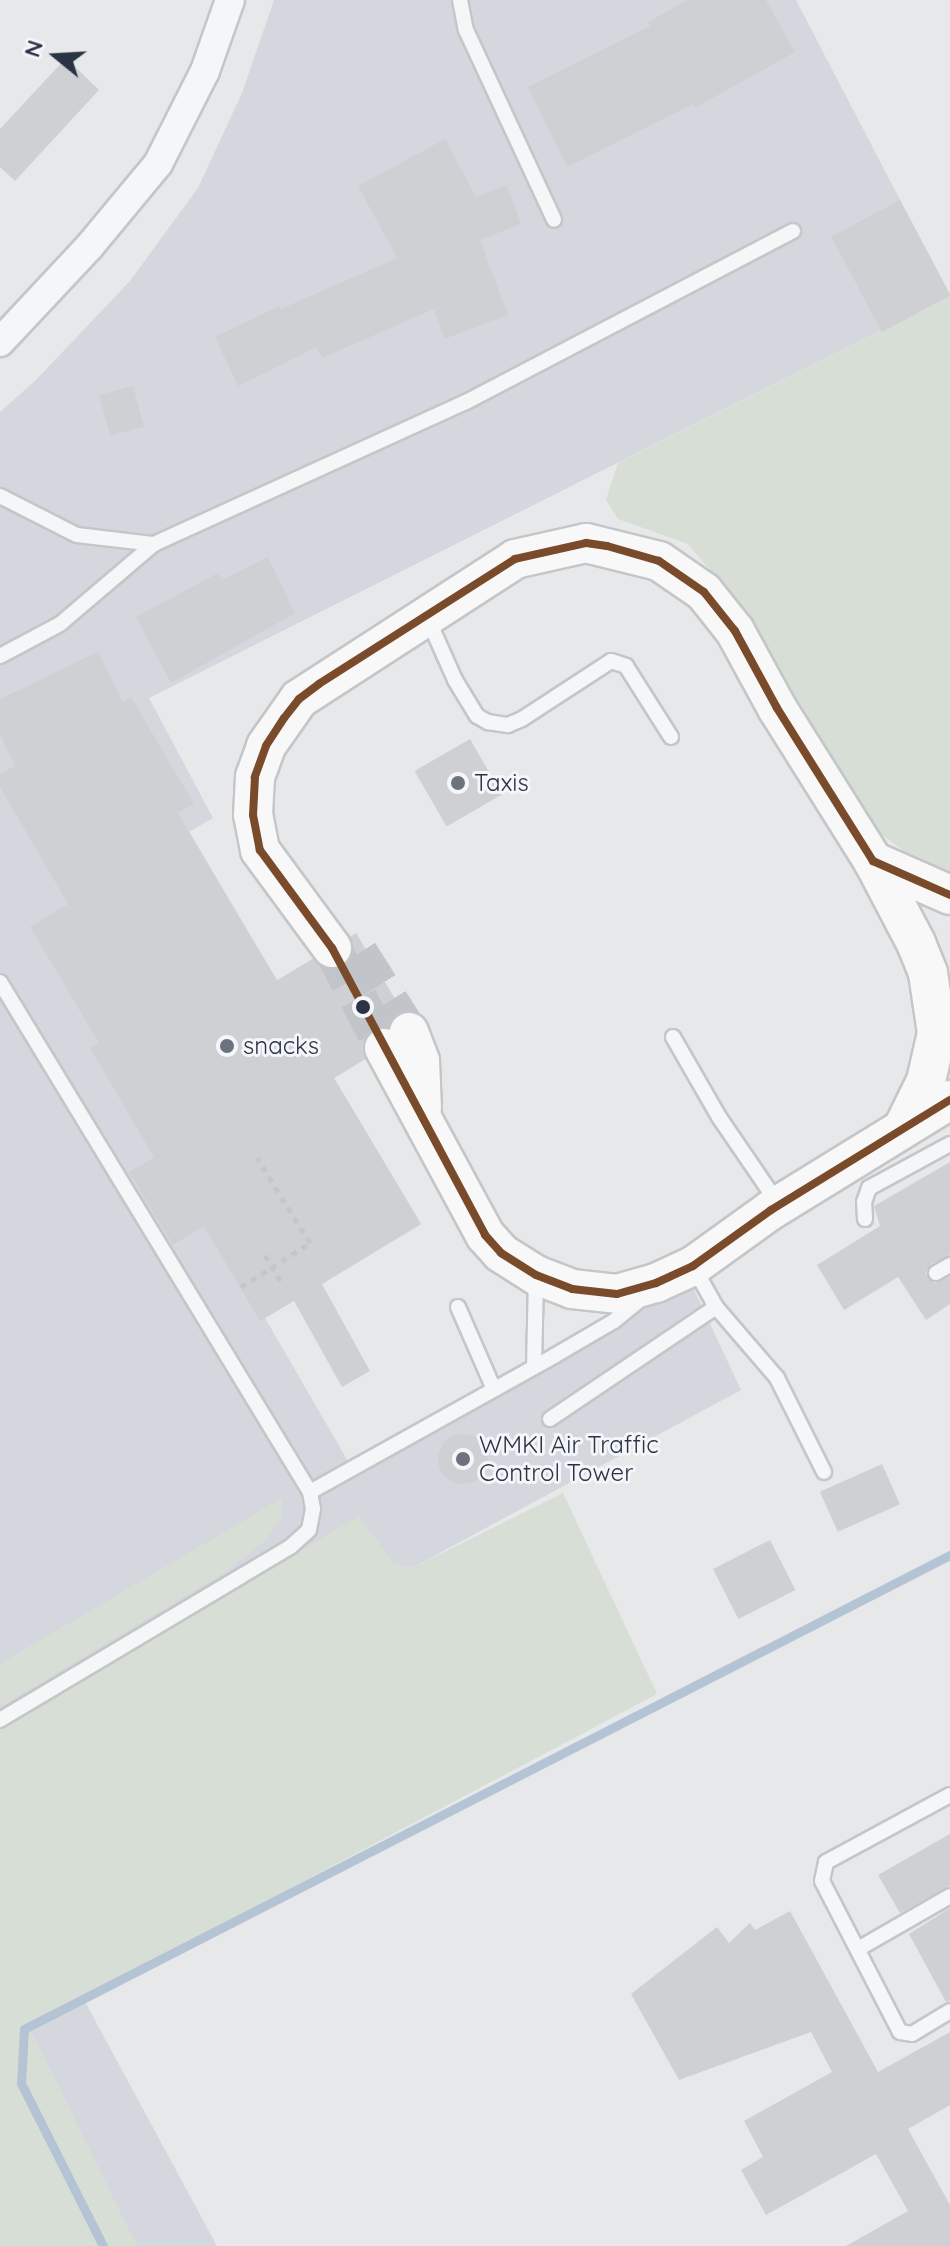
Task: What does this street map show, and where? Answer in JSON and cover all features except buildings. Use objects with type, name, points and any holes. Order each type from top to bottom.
[{"type":"street","points":[[0,342],[89,247],[158,164],[205,71],[230,0]]},
{"type":"street","points":[[330,935],[260,850],[253,815],[255,777],[266,746],[299,699],[515,559],[586,543],[659,561],[704,592],[735,631],[777,708],[873,861],[916,943],[928,973],[937,1033],[933,1059],[903,1128]]},
{"type":"street","points":[[873,861],[950,895]]},
{"type":"street","points":[[397,1040],[422,1123],[485,1235],[501,1253],[536,1275],[572,1289],[617,1294],[656,1283],[693,1266],[780,1205],[950,1100]]},
{"type":"lane","points":[[460,0],[466,30],[554,220]]},
{"type":"lane","points":[[0,656],[60,624],[154,544],[466,402],[793,231]]},
{"type":"lane","points":[[0,496],[77,535],[154,544]]},
{"type":"lane","points":[[427,617],[455,680],[477,716],[488,722],[508,725],[522,719],[611,661],[626,666],[671,737]]},
{"type":"lane","points":[[0,982],[310,1492],[313,1509],[309,1530],[290,1547],[0,1720]]},
{"type":"lane","points":[[673,1037],[719,1117],[780,1205]]},
{"type":"lane","points":[[865,1219],[864,1202],[869,1188],[950,1144]]},
{"type":"lane","points":[[936,1273],[950,1265]]},
{"type":"lane","points":[[693,1266],[716,1307],[777,1378],[824,1472]]},
{"type":"lane","points":[[534,1367],[536,1275]]},
{"type":"lane","points":[[310,1492],[493,1387],[534,1367],[634,1307],[656,1283]]},
{"type":"lane","points":[[458,1307],[493,1387]]},
{"type":"lane","points":[[550,1419],[716,1307]]},
{"type":"lane","points":[[950,1795],[826,1862],[822,1881],[900,2032],[912,2034],[950,2011]]},
{"type":"lane","points":[[858,1949],[950,1896]]},
{"type":"path","points":[[241,1287],[310,1243],[257,1158]]},
{"type":"path","points":[[265,1255],[283,1285]]},
{"type":"shaded area","points":[[274,0],[796,0],[950,296],[149,698],[213,818],[189,832],[277,980],[356,933],[413,1030],[334,1078],[421,1224],[265,1318],[356,1475],[688,1277],[741,1390],[412,1568],[395,1565],[0,1755],[0,412],[36,380],[130,281],[198,188],[242,93]]},
{"type":"shaded area","points":[[950,296],[950,878],[939,876],[875,830],[747,614],[688,544],[618,519],[606,500],[618,463]]},
{"type":"shaded area","points":[[563,1493],[657,1694],[83,1998],[28,2024],[137,2246],[0,2246],[0,1729],[359,1516],[395,1565],[412,1568]]},
{"type":"shaded area","points":[[282,1498],[282,1517],[266,1540],[227,1571],[0,1707],[0,1664]]},
{"type":"shaded area","points":[[0,1968],[27,2024],[83,1998],[217,2246],[0,2246]]},
{"type":"waterway","points":[[103,2246],[21,2083],[24,2029],[950,1555]]},
{"type":"tunnel","points":[[332,948],[384,1048]]},
{"type":"tunnel","points":[[359,953],[409,1032]]},
{"type":"transit line","points":[[950,895],[873,861],[777,708],[735,631],[704,592],[659,561],[607,546],[586,543],[515,559],[319,684],[299,699],[284,718],[266,746],[255,777],[253,815],[260,850],[332,948],[485,1235],[501,1253],[536,1275],[572,1289],[617,1294],[656,1283],[693,1266],[771,1210],[950,1100]]},
{"type":"place","name":"Taxis","points":[[458,783]]},
{"type":"place","name":"snacks","points":[[227,1046]]},
{"type":"place","name":"WMKI Air Traffic Control Tower","points":[[463,1459]]}]
